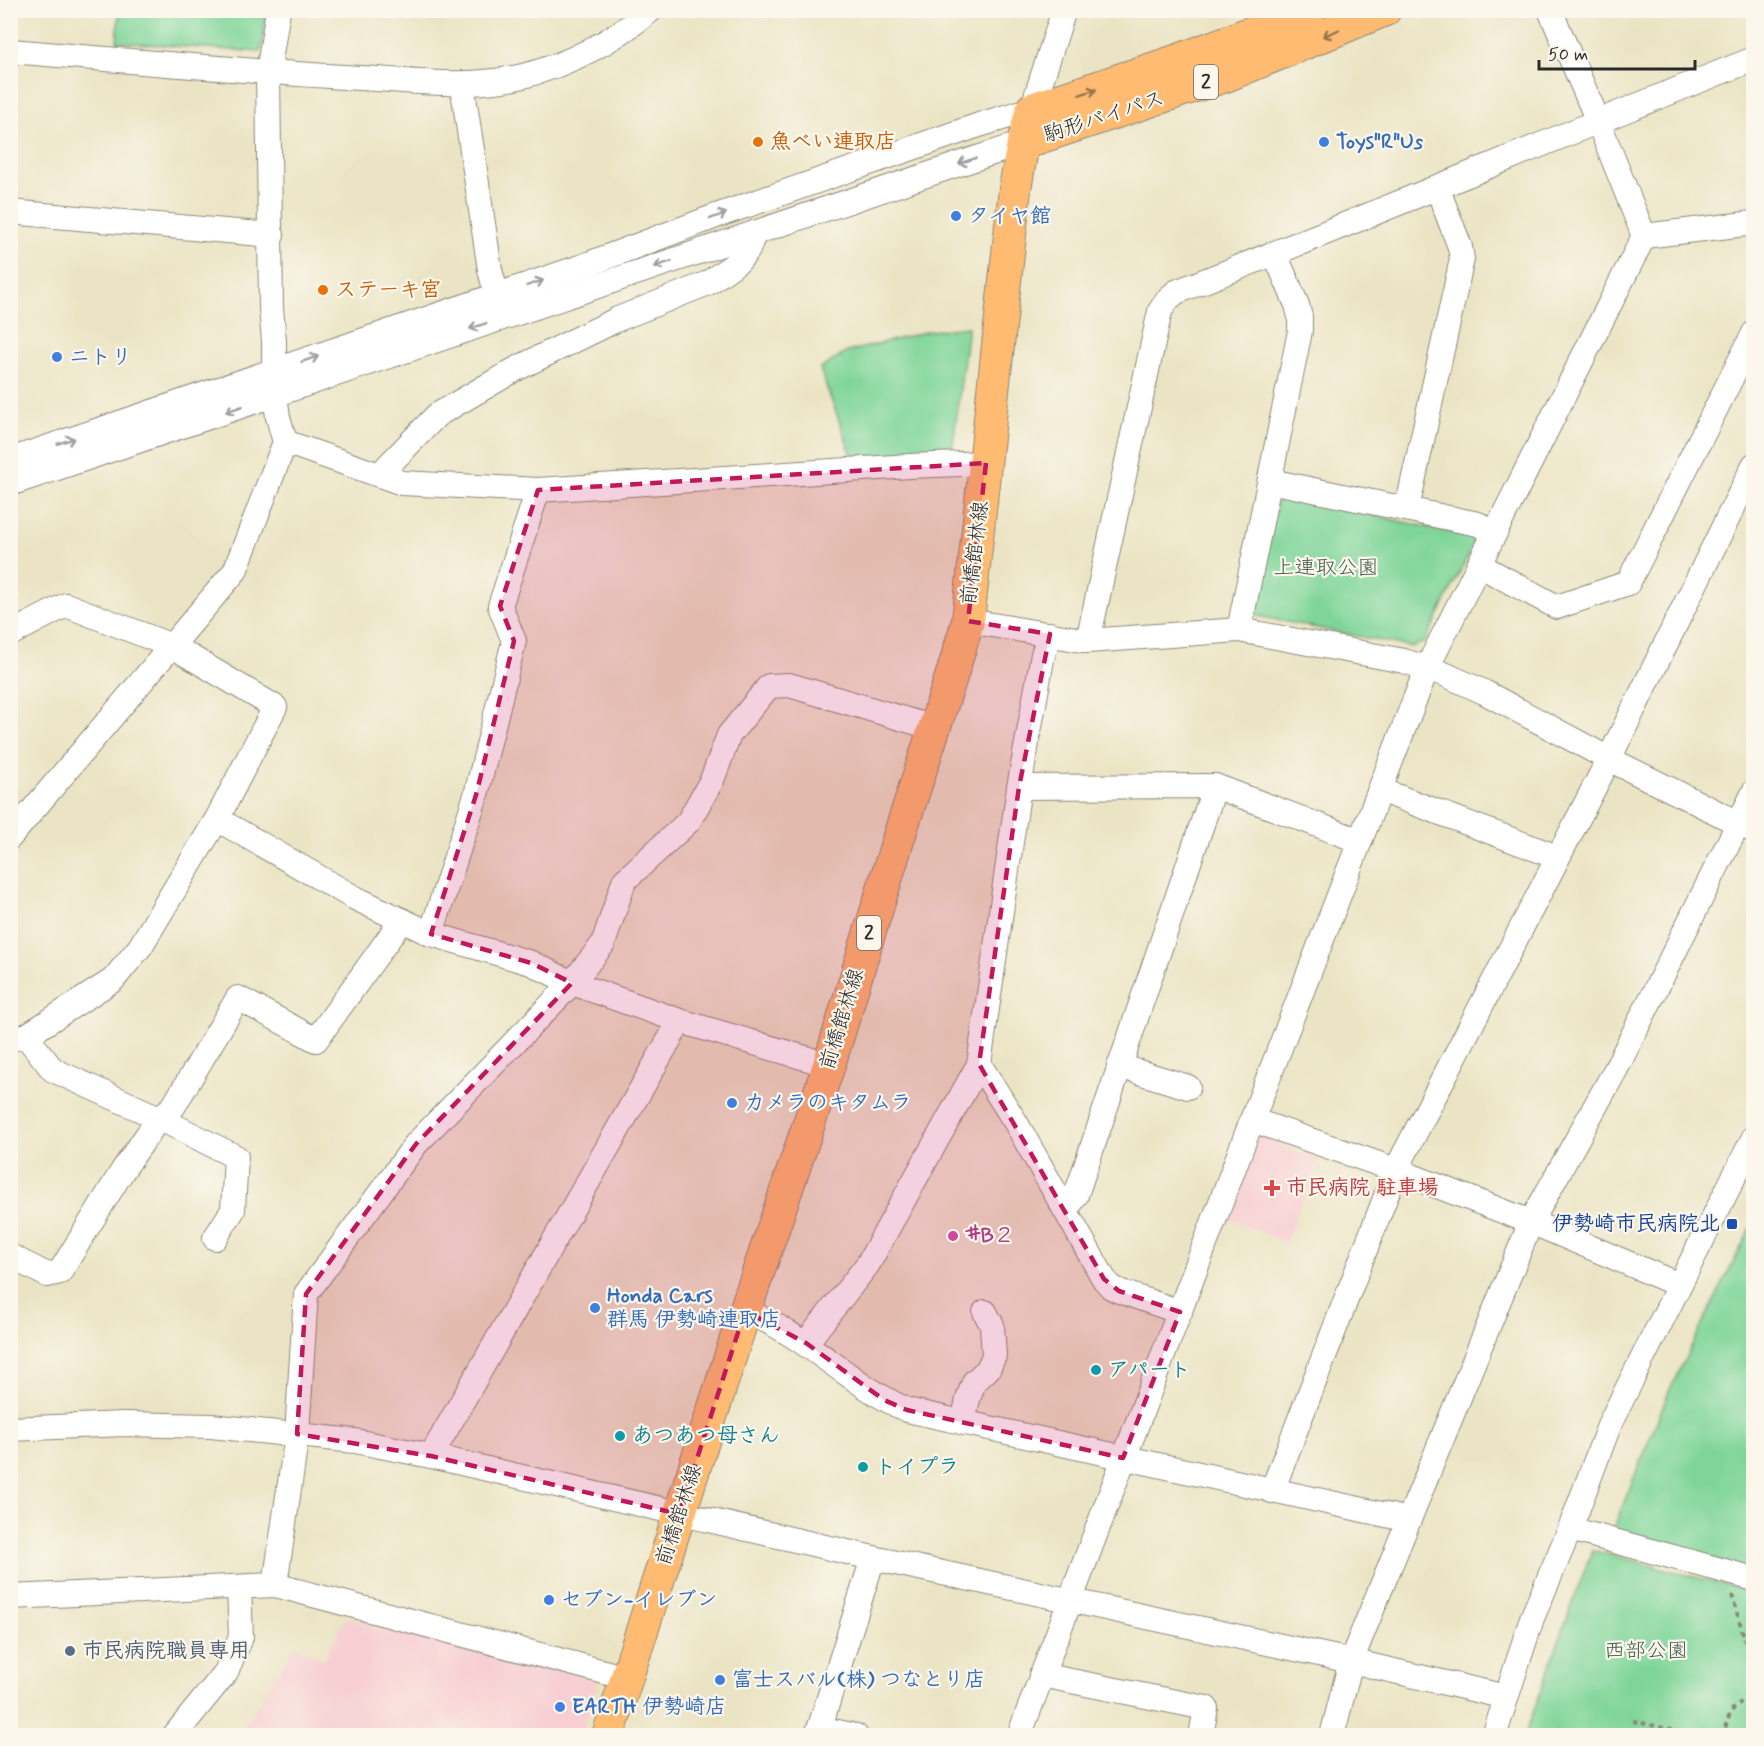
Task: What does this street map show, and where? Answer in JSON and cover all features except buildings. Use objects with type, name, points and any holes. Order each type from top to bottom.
[{"type":"main road","name":"駒形バイパス","points":[[1032,109],[1179,60],[1310,10]]},
{"type":"main road","name":"駒形バイパス","points":[[1023,143],[1228,75],[1385,10]]},
{"type":"main road","name":"前橋館林線","points":[[608,1736],[745,1311],[829,1065],[968,621],[1015,189],[1032,109]]},
{"type":"street","points":[[10,837],[235,571],[285,442],[278,417],[273,371],[268,73],[278,10]]},
{"type":"street","points":[[10,51],[268,73],[464,83],[522,76],[564,62],[604,44],[651,10]]},
{"type":"street","points":[[10,460],[497,296],[716,216],[1032,109],[1064,10]]},
{"type":"street","points":[[1019,1736],[1252,1120],[1428,668],[1644,236],[1550,10]]},
{"type":"street","points":[[1088,641],[1160,311],[1176,292],[1754,59]]},
{"type":"street","points":[[464,83],[464,97],[490,270],[497,296]]},
{"type":"street","points":[[10,484],[1023,143]]},
{"type":"street","points":[[1407,509],[1462,259],[1460,247],[1437,187]]},
{"type":"street","points":[[10,212],[272,235]]},
{"type":"street","points":[[1644,236],[1754,223]]},
{"type":"street","points":[[379,475],[437,415],[516,369],[618,319],[708,283],[739,261],[748,250],[754,233]]},
{"type":"street","points":[[1239,630],[1300,331],[1297,305],[1275,254]]},
{"type":"street","points":[[1479,565],[1557,607],[1628,582],[1754,333]]},
{"type":"street","points":[[285,442],[402,483],[538,490],[986,463]]},
{"type":"street","points":[[1272,1491],[1396,1170],[1609,759],[1752,473]]},
{"type":"street","points":[[1270,481],[1478,524],[1495,533]]},
{"type":"street","points":[[431,934],[476,795],[514,641],[500,606],[538,490]]},
{"type":"street","points":[[10,634],[66,605],[172,646],[274,707],[218,819],[140,947],[113,980],[18,1037],[52,1070],[159,1118],[236,1157],[233,1210],[215,1238]]},
{"type":"street","points":[[968,621],[1088,641],[1239,630],[1404,661],[1428,668],[1484,692],[1609,759],[1746,827]]},
{"type":"street","points":[[806,1343],[868,1264],[979,1064],[1019,787],[1043,654],[1050,634]]},
{"type":"street","points":[[275,1585],[297,1434],[306,1294],[416,1144],[572,983],[603,944],[624,881],[688,822],[712,780],[729,735],[769,686],[789,684],[934,728]]},
{"type":"street","points":[[1019,787],[1215,786],[1360,842]]},
{"type":"street","points":[[1066,1210],[1076,1195],[1215,786]]},
{"type":"street","points":[[1380,790],[1557,857]]},
{"type":"street","points":[[1332,1736],[1351,1661],[1531,1222],[1746,827],[1754,792]]},
{"type":"street","points":[[218,819],[353,897],[431,934],[531,963],[572,983],[680,1021],[829,1065]]},
{"type":"street","points":[[10,1256],[47,1275],[60,1272],[123,1170],[159,1118],[172,1107],[238,998],[316,1040],[402,920]]},
{"type":"street","points":[[431,1456],[680,1021]]},
{"type":"street","points":[[979,1064],[1016,1123],[1104,1279],[1112,1287],[1180,1312]]},
{"type":"street","points":[[1119,1066],[1188,1087]]},
{"type":"street","points":[[1252,1120],[1396,1170],[1531,1222],[1679,1285]]},
{"type":"street","points":[[1494,1736],[1532,1618],[1570,1529],[1610,1423],[1754,1137]]},
{"type":"street","points":[[745,1311],[765,1318],[806,1343],[884,1400],[907,1410],[1409,1520]]},
{"type":"street","points":[[954,1421],[953,1395],[965,1371],[994,1342],[992,1325],[985,1312]]},
{"type":"street","points":[[10,1429],[123,1424],[211,1426],[355,1441],[431,1456],[873,1558],[1351,1661],[1506,1697]]},
{"type":"street","points":[[1570,1529],[1754,1579]]},
{"type":"street","points":[[856,1736],[818,1732],[873,1558]]},
{"type":"street","points":[[10,1597],[275,1585],[627,1678]]},
{"type":"street","points":[[174,1736],[226,1672],[242,1637],[239,1587]]},
{"type":"street","points":[[1041,1675],[1206,1708],[1201,1736]]},
{"type":"path","points":[[1730,1586],[1754,1672]]},
{"type":"path","points":[[1722,1736],[1731,1711],[1754,1690]]},
{"type":"path","points":[[1633,1721],[1697,1735]]},
{"type":"highlighted area","points":[[986,463],[968,621],[1050,634],[1019,787],[979,1064],[1104,1279],[1119,1291],[1180,1312],[1123,1458],[907,1410],[884,1400],[806,1343],[745,1311],[679,1514],[431,1456],[297,1434],[306,1294],[416,1144],[572,983],[531,963],[431,934],[476,795],[514,641],[500,606],[538,490]]},
{"type":"shaded area","name":"市民病院 駐車場","points":[[1256,1136],[1319,1159],[1285,1243],[1226,1217]]},
{"type":"shaded area","points":[[346,1617],[599,1681],[581,1735],[238,1736],[295,1645],[324,1660]]},
{"type":"green space","points":[[119,11],[267,11],[261,52],[117,42]]},
{"type":"green space","points":[[968,327],[952,451],[853,458],[820,369],[847,352],[929,331]]},
{"type":"green space","name":"上連取公園","points":[[1285,496],[1472,537],[1474,544],[1425,642],[1412,647],[1257,616],[1254,609],[1277,501]]},
{"type":"green space","points":[[1753,1223],[1753,1571],[1612,1532],[1670,1389]]},
{"type":"green space","name":"西部公園","points":[[1592,1550],[1753,1592],[1753,1735],[1525,1735]]},
{"type":"place","name":"魚べい連取店","points":[[758,142]]},
{"type":"place","name":"Toys\"R\"Us","points":[[1324,142]]},
{"type":"place","name":"タイヤ館","points":[[956,216]]},
{"type":"place","name":"ステーキ宮","points":[[323,290]]},
{"type":"place","name":"ニトリ","points":[[57,357]]},
{"type":"place","name":"カメラのキタムラ","points":[[732,1103]]},
{"type":"place","name":"市民病院 駐車場","points":[[1272,1188]]},
{"type":"place","name":"伊勢崎市民病院北","points":[[1732,1224]]},
{"type":"place","name":"#B２","points":[[953,1236]]},
{"type":"place","name":"Honda Cars 群馬 伊勢崎連取店","points":[[595,1308]]},
{"type":"place","name":"アパート","points":[[1096,1370]]},
{"type":"place","name":"あつあつ母さん","points":[[620,1436]]},
{"type":"place","name":"トイプラ","points":[[863,1467]]},
{"type":"place","name":"セブン-イレブン","points":[[549,1600]]},
{"type":"place","name":"市民病院職員専用","points":[[70,1651]]},
{"type":"place","name":"富士スバル(株) つなとり店","points":[[720,1680]]},
{"type":"place","name":"EARTH 伊勢崎店","points":[[560,1707]]}]
